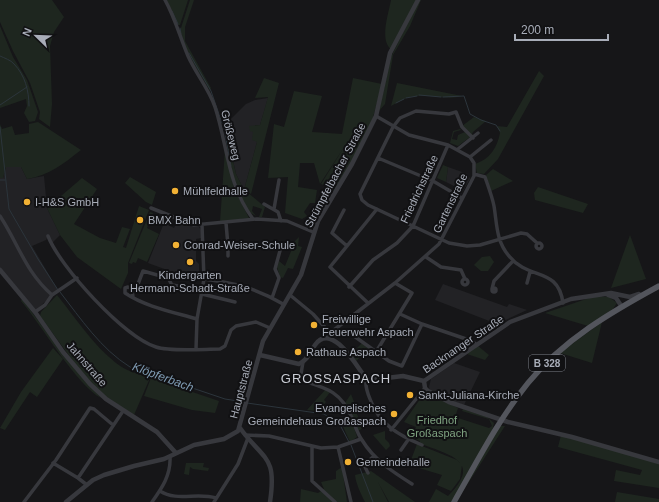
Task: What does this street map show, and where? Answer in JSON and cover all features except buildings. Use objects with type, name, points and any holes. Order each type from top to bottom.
[{"type":"main road","name":"B 328","points":[[454,502],[502,420],[528,383],[551,358],[576,336],[613,312],[659,286]]},
{"type":"street","name":"Größeweg","points":[[164,0],[178,27],[189,58],[212,100],[221,128],[234,187],[243,205],[253,219]]},
{"type":"street","name":"Strümpfelbacher Straße","points":[[260,355],[263,341],[290,295],[306,263],[313,232],[352,164],[376,116],[390,53],[418,0]]},
{"type":"street","points":[[473,138],[462,127],[455,112],[449,114],[422,111],[412,112],[400,118],[360,194],[362,200],[377,209],[442,240],[467,246],[480,245],[524,233],[537,243]]},
{"type":"street","points":[[376,116],[409,135],[448,145],[458,149],[470,157],[491,140]]},
{"type":"street","points":[[458,149],[478,133]]},
{"type":"street","name":"Friedrichstraße","points":[[349,287],[372,260],[397,243],[413,226],[448,145]]},
{"type":"street","name":"Gartenstraße","points":[[329,335],[426,257],[442,240],[474,174],[474,163],[470,157]]},
{"type":"street","points":[[378,158],[433,181],[462,198]]},
{"type":"street","points":[[474,174],[485,177],[494,208],[495,224],[504,250],[513,261],[530,272],[549,278],[556,283],[560,289],[563,303]]},
{"type":"street","points":[[274,209],[279,180]]},
{"type":"street","points":[[264,204],[279,213],[281,221]]},
{"type":"street","points":[[151,208],[189,224],[202,225],[253,219],[292,223],[313,232]]},
{"type":"street","points":[[368,303],[349,287],[330,267],[377,209]]},
{"type":"street","points":[[344,210],[332,233],[347,246]]},
{"type":"street","points":[[0,216],[38,283],[52,295]]},
{"type":"street","points":[[226,223],[228,256]]},
{"type":"street","points":[[196,349],[197,319],[204,279],[202,225]]},
{"type":"street","points":[[48,236],[58,257],[116,320],[138,337],[161,348],[220,349],[225,346],[231,330],[236,326],[256,322],[270,328]]},
{"type":"street","points":[[228,246],[255,246]]},
{"type":"street","points":[[272,298],[279,278],[275,269],[280,247]]},
{"type":"street","points":[[426,257],[440,267],[461,270],[464,273],[465,279]]},
{"type":"street","points":[[492,289],[494,281],[513,261]]},
{"type":"street","name":"Jahnstraße","points":[[0,270],[35,312],[77,370],[106,399],[157,432],[176,453]]},
{"type":"street","points":[[138,284],[143,271],[168,278],[172,285],[235,302]]},
{"type":"street","points":[[527,283],[530,272]]},
{"type":"street","points":[[35,312],[45,305],[52,295],[77,278]]},
{"type":"street","points":[[204,279],[233,282],[284,304]]},
{"type":"street","points":[[376,352],[412,294],[395,283]]},
{"type":"street","name":"Backnanger Straße","points":[[366,378],[374,381],[403,376],[424,381],[510,322],[569,300],[605,294],[633,297],[659,286]]},
{"type":"street","points":[[605,294],[614,297],[624,306]]},
{"type":"street","points":[[290,295],[313,314],[366,378],[365,385],[373,408],[379,418],[392,430],[408,440],[422,445]]},
{"type":"street","points":[[620,295],[624,299],[624,306]]},
{"type":"street","points":[[133,297],[160,308],[197,319]]},
{"type":"street","points":[[613,312],[618,305],[618,301]]},
{"type":"street","points":[[400,314],[422,324],[472,341],[477,345]]},
{"type":"street","points":[[354,336],[389,361],[402,366],[422,324]]},
{"type":"street","points":[[329,335],[318,341],[303,362],[300,380],[326,388],[336,394],[349,410],[360,439],[374,456],[388,469],[412,484]]},
{"type":"street","points":[[260,355],[265,355],[295,364],[303,362]]},
{"type":"street","name":"Hauptstraße","points":[[240,428],[260,355]]},
{"type":"street","points":[[424,381],[426,388],[448,402],[502,420],[572,437],[659,462]]},
{"type":"street","points":[[392,430],[426,388]]},
{"type":"street","points":[[24,502],[53,463],[89,409],[93,408],[113,425]]},
{"type":"street","points":[[78,478],[123,411]]},
{"type":"street","points":[[490,416],[495,422],[494,432]]},
{"type":"street","points":[[66,502],[93,480],[117,470],[170,457],[194,445],[224,439],[234,434],[240,428],[270,464],[272,482],[270,502]]},
{"type":"street","points":[[247,436],[269,436],[294,441],[312,447],[322,448],[338,447],[360,439]]},
{"type":"street","points":[[214,502],[235,469],[247,436]]},
{"type":"street","points":[[401,450],[408,440]]},
{"type":"street","points":[[312,447],[312,481],[335,502]]},
{"type":"street","points":[[338,447],[351,502]]},
{"type":"street","points":[[368,473],[364,465],[374,456]]},
{"type":"street","points":[[152,502],[168,476],[170,457]]},
{"type":"street","points":[[53,463],[87,485]]},
{"type":"street","points":[[160,491],[172,497],[207,495],[216,498]]},
{"type":"shaded area","points":[[268,98],[260,125],[255,125],[253,132],[257,142],[244,190],[236,174],[225,125],[246,104],[255,100]]},
{"type":"shaded area","points":[[6,167],[21,167],[27,179],[44,176],[47,208],[60,235],[52,243],[49,235],[46,240],[32,246],[58,290],[36,310],[0,268],[0,178],[3,178]]},
{"type":"shaded area","points":[[448,167],[468,174],[470,179],[460,196],[458,195],[456,187],[446,182]]},
{"type":"shaded area","name":"Conrad-Weiser-Schule","points":[[177,222],[189,226],[199,227],[201,230],[201,238],[196,239],[196,261],[199,264],[199,273],[196,275],[182,273],[181,275],[148,263],[164,223],[174,228]]},
{"type":"shaded area","points":[[443,284],[507,307],[509,304],[527,310],[497,324],[435,300]]},
{"type":"shaded area","points":[[454,363],[480,372],[464,405],[430,391],[429,387],[431,379]]},
{"type":"green space","points":[[0,0],[52,0],[64,17],[54,32],[50,46],[52,104],[50,127],[39,119],[40,112],[30,83],[0,22]]},
{"type":"green space","points":[[166,0],[188,0],[180,25],[178,25]]},
{"type":"green space","points":[[190,0],[194,0],[185,27],[185,41],[211,88],[210,91],[190,58],[180,31]]},
{"type":"green space","points":[[391,0],[416,0],[391,49],[387,45],[385,33]]},
{"type":"green space","points":[[419,0],[421,0],[410,26],[393,55],[385,104],[379,111],[391,57]]},
{"type":"green space","points":[[0,26],[13,57],[27,80],[38,112],[35,121],[29,122],[24,113],[27,106],[26,99],[0,108]]},
{"type":"green space","points":[[539,71],[544,76],[498,159],[484,174],[477,173],[475,164],[489,156],[495,148],[500,133],[497,126],[507,127]]},
{"type":"green space","points":[[264,78],[279,83],[251,194],[247,191],[240,196],[235,187],[224,129],[225,125],[236,174],[244,190],[257,142],[252,140],[253,132],[250,131],[249,126],[260,125],[268,97],[255,98]]},
{"type":"green space","points":[[353,78],[382,84],[371,125],[335,192],[329,187],[321,184],[346,144],[320,184],[314,163],[300,163],[298,187],[317,190],[315,203],[310,203],[304,212],[307,216],[302,219],[285,213],[288,177],[268,178],[274,124],[284,127],[294,91],[322,96],[312,132],[342,134]]},
{"type":"green space","points":[[397,83],[462,96],[451,98],[414,96],[404,99],[391,106]]},
{"type":"green space","points":[[474,117],[486,121],[473,132],[472,134],[474,136],[472,136],[462,126]]},
{"type":"green space","points":[[38,122],[81,150],[62,164],[43,175],[27,179],[21,167],[6,167],[3,178],[0,178],[0,124],[2,129],[12,126],[15,135],[29,133],[29,124]]},
{"type":"green space","points":[[461,130],[454,132],[452,139],[457,140],[458,135],[465,132],[470,137],[458,146],[450,143],[453,131]]},
{"type":"green space","points":[[225,150],[234,188],[249,218],[220,222]]},
{"type":"green space","points":[[443,165],[448,167],[446,182],[437,178]]},
{"type":"green space","points":[[493,169],[513,181],[491,191],[486,175]]},
{"type":"green space","points":[[130,177],[156,192],[152,205],[146,202],[125,183]]},
{"type":"green space","points":[[82,178],[97,189],[74,224],[100,238],[116,243],[122,227],[130,229],[123,247],[126,248],[139,206],[149,210],[128,263],[128,273],[121,289],[77,257],[60,235],[47,208]]},
{"type":"green space","points":[[538,187],[588,204],[583,213],[535,200],[534,193]]},
{"type":"green space","points":[[247,192],[265,207],[262,217],[259,217],[262,209],[253,206],[252,211],[256,216],[249,212],[241,197]]},
{"type":"green space","points":[[150,212],[153,213],[147,228],[159,234],[147,262],[138,258],[136,263],[129,263]]},
{"type":"green space","points":[[630,235],[646,279],[611,288]]},
{"type":"green space","points":[[299,237],[298,246],[302,247],[293,269],[288,268],[283,278],[280,277],[277,267],[279,261],[285,266],[292,249],[285,246],[287,242],[294,242]]},
{"type":"green space","points":[[490,256],[494,262],[488,271],[481,271],[474,265],[482,257]]},
{"type":"green space","points":[[57,295],[92,339],[108,356],[124,368],[150,378],[134,415],[102,394],[79,369],[40,316],[41,312]]},
{"type":"green space","points":[[595,296],[609,297],[617,303],[613,309],[588,326],[545,313]]},
{"type":"green space","points":[[22,299],[70,363],[101,398],[91,391],[70,368],[21,301]]},
{"type":"green space","points":[[602,322],[592,363],[560,353]]},
{"type":"green space","points":[[362,343],[370,348],[368,350],[370,352],[368,354],[366,352],[356,361],[350,353]]},
{"type":"green space","points":[[478,346],[489,355],[485,360],[467,354]]},
{"type":"green space","points":[[53,348],[63,359],[37,397],[30,392],[5,430],[0,428],[21,392]]},
{"type":"green space","points":[[151,378],[219,401],[215,413],[192,410],[144,396]]},
{"type":"green space","points":[[326,389],[331,391],[324,400],[326,402],[318,411],[307,410]]},
{"type":"green space","name":"Friedhof Großaspach","points":[[425,392],[458,408],[455,417],[489,428],[492,426],[489,419],[462,411],[463,409],[487,417],[494,423],[492,432],[452,502],[429,502],[436,489],[448,496],[458,484],[463,474],[462,467],[458,460],[441,451],[419,443],[420,441],[411,437],[416,427],[404,422]]},
{"type":"green space","points":[[351,394],[354,402],[352,403],[363,428],[358,431],[345,403]]},
{"type":"green space","points":[[351,417],[357,437],[350,442],[341,422]]},
{"type":"green space","points":[[500,426],[505,426],[456,502]]},
{"type":"green space","points":[[385,431],[385,439],[390,446],[386,450],[373,435]]},
{"type":"green space","points":[[561,435],[659,463],[659,488],[614,481],[616,470],[640,475],[642,470],[558,447]]},
{"type":"green space","points":[[417,444],[457,460],[462,465],[460,479],[451,491],[437,485],[442,475],[409,465]]},
{"type":"green space","points":[[186,463],[204,463],[203,467],[209,468],[208,471],[193,469],[190,467],[189,475],[184,474]]},
{"type":"green space","points":[[342,467],[347,502],[336,502],[321,489],[324,489],[321,482],[336,479],[336,471]]},
{"type":"green space","points":[[371,471],[415,502],[389,502],[378,482],[388,502],[365,502],[355,475]]},
{"type":"green space","points":[[301,489],[318,493],[321,491],[333,502],[300,502]]},
{"type":"green space","points":[[617,492],[659,499],[659,502],[615,502]]},
{"type":"waterway","points":[[172,11],[178,24]]},
{"type":"waterway","points":[[180,28],[181,34]]},
{"type":"waterway","points":[[189,53],[211,91],[222,123]]},
{"type":"waterway","points":[[0,56],[13,63],[24,78],[29,106]]},
{"type":"waterway","points":[[0,105],[27,87]]},
{"type":"waterway","points":[[419,95],[441,97]]},
{"type":"waterway","points":[[406,98],[417,96]]},
{"type":"waterway","points":[[443,97],[464,96],[470,114],[481,120],[496,125],[500,131]]},
{"type":"waterway","points":[[396,103],[404,99]]},
{"type":"waterway","name":"Klöpferbach","points":[[0,127],[9,209],[58,290]]},
{"type":"waterway","points":[[224,128],[231,166]]},
{"type":"waterway","name":"Klöpferbach","points":[[0,180],[5,180]]},
{"type":"waterway","name":"Klöpferbach","points":[[60,292],[101,342],[120,360],[130,367],[225,399],[244,402]]},
{"type":"waterway","name":"Klöpferbach","points":[[247,403],[324,414],[340,425],[349,442]]},
{"type":"waterway","name":"Klöpferbach","points":[[351,445],[373,502]]},
{"type":"place","name":"Mühlfeldhalle","points":[[175,191]]},
{"type":"place","name":"I-H&S GmbH","points":[[27,202]]},
{"type":"place","name":"BMX Bahn","points":[[140,220]]},
{"type":"place","name":"Conrad-Weiser-Schule","points":[[176,245]]},
{"type":"place","name":"Kindergarten Hermann-Schadt-Straße","points":[[190,262]]},
{"type":"place","name":"Freiwillige Feuerwehr Aspach","points":[[314,325]]},
{"type":"place","name":"Rathaus Aspach","points":[[298,352]]},
{"type":"place","name":"Sankt-Juliana-Kirche","points":[[410,395]]},
{"type":"place","name":"Evangelisches Gemeindehaus Großaspach","points":[[394,414]]},
{"type":"place","name":"Gemeindehalle","points":[[348,462]]},
{"type":"district","name":"GROSSASPACH","points":[[336,378]]}]
